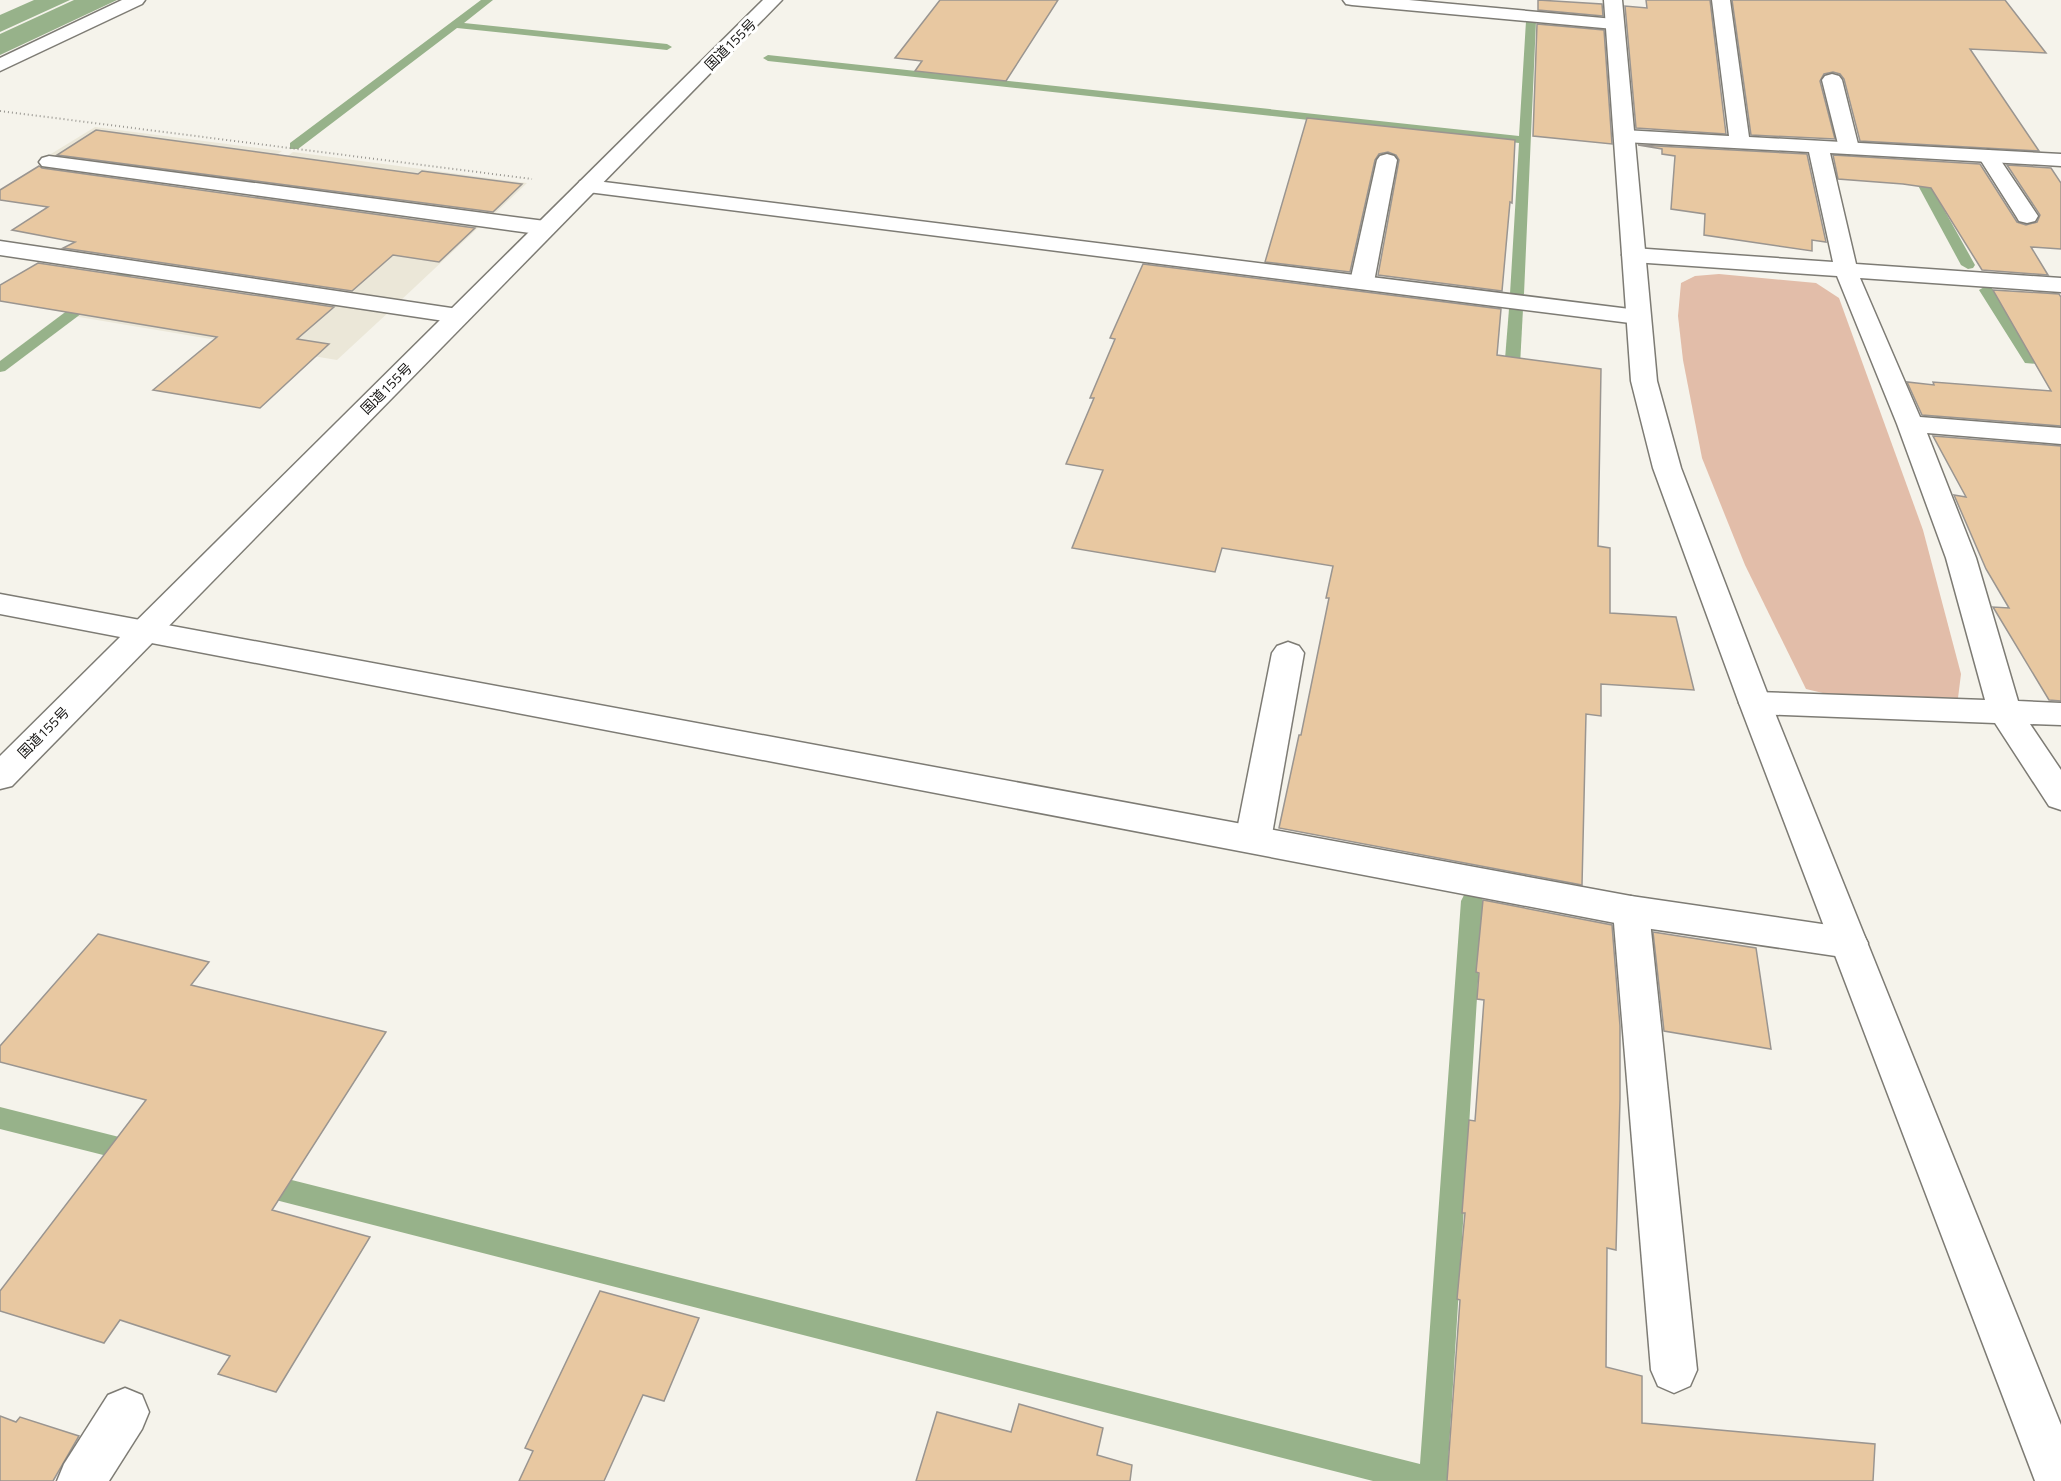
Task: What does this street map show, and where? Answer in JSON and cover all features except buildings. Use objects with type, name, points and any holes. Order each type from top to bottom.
[{"type":"main road","points":[[0,65],[136,0]]},
{"type":"main road","name":"国道155号","points":[[0,777],[773,0]]},
{"type":"main road","points":[[1352,0],[1614,24]]},
{"type":"main road","points":[[1613,0],[1644,381],[1667,468],[1755,703],[2059,1481]]},
{"type":"main road","points":[[1721,0],[1740,142]]},
{"type":"main road","points":[[1832,80],[1849,148]]},
{"type":"main road","points":[[1624,136],[2061,160]]},
{"type":"main road","points":[[1818,146],[1846,271],[1910,424],[1961,558],[2005,712],[2061,797]]},
{"type":"main road","points":[[1988,156],[2027,216]]},
{"type":"main road","points":[[1362,282],[1387,160]]},
{"type":"main road","points":[[49,162],[545,228]]},
{"type":"main road","points":[[588,186],[1638,317]]},
{"type":"main road","points":[[0,248],[458,316]]},
{"type":"main road","points":[[1633,255],[2061,285]]},
{"type":"main road","points":[[1910,424],[2061,436]]},
{"type":"main road","points":[[0,604],[1631,911],[1849,943]]},
{"type":"main road","points":[[1253,840],[1288,653]]},
{"type":"main road","points":[[1755,703],[2061,714]]},
{"type":"main road","points":[[1631,911],[1674,1370]]},
{"type":"main road","points":[[81,1481],[125,1412]]},
{"type":"path","points":[[0,111],[588,186]]},
{"type":"shaded area","points":[[34,0],[70,0],[0,32],[0,15]]},
{"type":"shaded area","points":[[74,0],[117,0],[0,55],[0,34]]},
{"type":"shaded area","points":[[95,127],[282,151],[239,183],[46,157]]},
{"type":"shaded area","points":[[293,152],[527,183],[491,217],[250,184]]},
{"type":"shaded area","points":[[237,193],[480,226],[399,302],[142,264]]},
{"type":"shaded area","points":[[134,272],[391,310],[337,360],[73,316]]},
{"type":"shaded area","points":[[1719,274],[1816,283],[1839,298],[1923,530],[1961,674],[1958,698],[1827,694],[1806,689],[1745,565],[1702,458],[1683,360],[1678,316],[1681,283],[1695,276]]},
{"type":"waterway","points":[[294,146],[488,0]]},
{"type":"waterway","points":[[1525,140],[1531,21]]},
{"type":"waterway","points":[[455,25],[667,47]]},
{"type":"waterway","points":[[768,58],[1525,140]]},
{"type":"waterway","points":[[1517,294],[1525,140]]},
{"type":"waterway","points":[[1907,154],[1968,265]]},
{"type":"waterway","points":[[0,368],[125,274]]},
{"type":"waterway","points":[[1986,290],[2030,360],[2061,362]]},
{"type":"waterway","points":[[1511,384],[1516,309]]},
{"type":"waterway","points":[[1433,1481],[1472,901]]},
{"type":"waterway","points":[[0,1118],[135,1152]]},
{"type":"waterway","points":[[260,1184],[1429,1481]]}]
